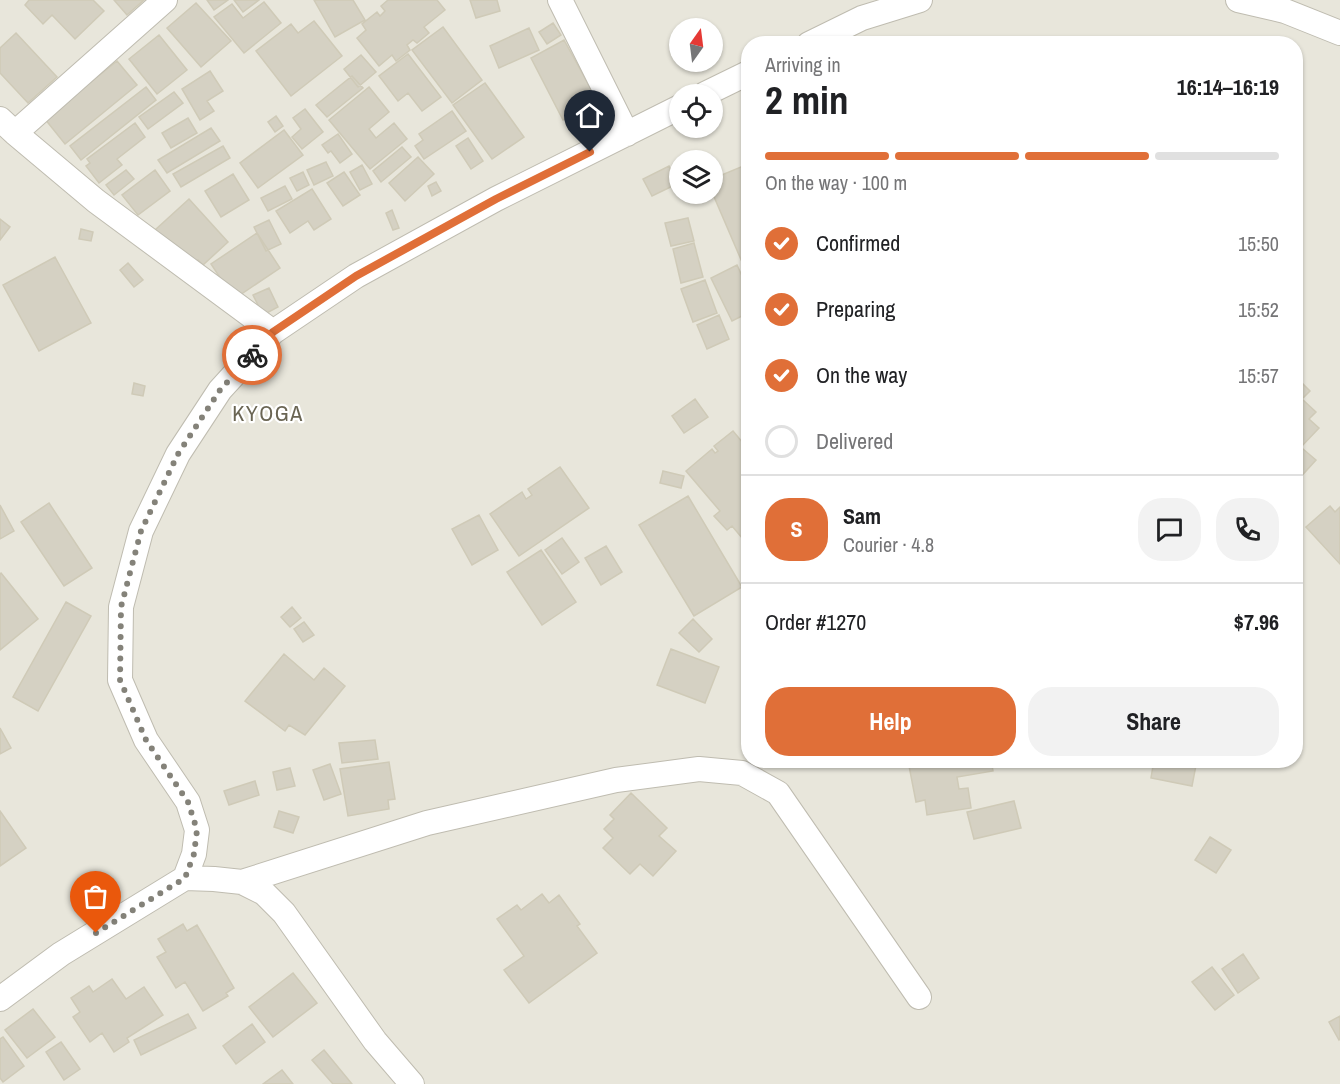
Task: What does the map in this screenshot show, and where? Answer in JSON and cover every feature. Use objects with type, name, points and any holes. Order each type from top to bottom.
[{"type":"street","points":[[165,0],[8,126],[96,201],[273,332]]},
{"type":"street","points":[[560,0],[627,134]]},
{"type":"street","points":[[825,36],[862,18],[920,0]]},
{"type":"street","points":[[1238,0],[1285,11],[1340,33]]},
{"type":"street","points":[[723,85],[741,76]]},
{"type":"street","points":[[185,878],[194,854],[197,830],[188,802],[146,740],[120,680],[121,607],[141,531],[178,454],[220,390],[273,332],[356,276],[496,199],[669,113]]},
{"type":"street","points":[[242,882],[427,823],[616,780],[699,769],[742,773],[778,793],[919,997]]},
{"type":"street","points":[[0,999],[61,954],[185,878],[242,882],[264,893],[284,913],[375,1041],[412,1084]]},
{"type":"shaded area","points":[[0,0],[1340,0],[1340,1084],[0,1084]]},
{"type":"building","points":[[29,0],[93,0],[104,11],[75,39],[52,15],[43,24],[25,5]]},
{"type":"building","points":[[114,0],[144,0],[127,15]]},
{"type":"building","points":[[207,0],[228,0],[214,10]]},
{"type":"building","points":[[234,0],[259,0],[243,12]]},
{"type":"building","points":[[314,0],[353,0],[365,20],[335,37]]},
{"type":"building","points":[[388,0],[437,0],[445,10],[424,27],[429,33],[417,43],[413,40],[407,45],[410,50],[396,61],[392,55],[379,66],[357,38],[366,30],[362,24],[377,12],[380,16],[385,11],[381,6]]},
{"type":"building","points":[[470,0],[497,0],[500,11],[476,18]]},
{"type":"building","points":[[264,2],[281,23],[244,53],[214,17],[232,4],[243,18]]},
{"type":"building","points":[[196,3],[231,41],[201,67],[167,28]]},
{"type":"building","points":[[314,21],[342,56],[291,96],[256,51],[291,24],[298,33]]},
{"type":"building","points":[[553,23],[561,35],[547,44],[539,32]]},
{"type":"building","points":[[443,27],[482,80],[452,103],[412,50]]},
{"type":"building","points":[[529,28],[539,50],[499,68],[490,46]]},
{"type":"building","points":[[16,33],[57,77],[28,103],[0,73],[0,48]]},
{"type":"building","points":[[159,35],[187,70],[157,94],[129,59]]},
{"type":"building","points":[[564,40],[598,102],[563,120],[531,58]]},
{"type":"building","points":[[408,54],[441,97],[422,111],[408,93],[398,101],[379,76]]},
{"type":"building","points":[[361,55],[376,72],[358,87],[344,69]]},
{"type":"building","points":[[117,61],[137,85],[65,144],[45,119]]},
{"type":"building","points":[[210,71],[223,91],[207,101],[214,111],[200,120],[182,89]]},
{"type":"building","points":[[352,76],[363,88],[327,117],[316,105]]},
{"type":"building","points":[[485,83],[524,137],[492,159],[453,105]]},
{"type":"building","points":[[146,87],[156,100],[81,160],[70,146]]},
{"type":"building","points":[[369,87],[389,112],[369,129],[376,138],[394,123],[407,139],[370,169],[329,120]]},
{"type":"building","points":[[174,92],[183,103],[148,129],[139,117]]},
{"type":"building","points":[[305,109],[323,132],[302,149],[292,137],[301,129],[293,118]]},
{"type":"building","points":[[452,111],[466,131],[424,159],[415,146],[423,140],[419,134]]},
{"type":"building","points":[[276,116],[283,126],[275,132],[268,122]]},
{"type":"building","points":[[188,118],[197,133],[171,148],[162,133]]},
{"type":"building","points":[[135,123],[145,137],[117,159],[122,165],[99,183],[86,166],[90,163],[87,159]]},
{"type":"building","points":[[211,128],[220,141],[167,173],[158,160]]},
{"type":"building","points":[[284,130],[303,155],[258,188],[240,163]]},
{"type":"building","points":[[338,134],[352,154],[340,163],[331,151],[328,153],[322,145]]},
{"type":"building","points":[[468,138],[483,161],[471,169],[456,146]]},
{"type":"building","points":[[223,146],[230,158],[181,187],[173,174]]},
{"type":"building","points":[[402,147],[411,157],[381,182],[373,171]]},
{"type":"building","points":[[418,157],[434,174],[405,201],[389,183]]},
{"type":"building","points":[[326,162],[333,176],[314,185],[307,170]]},
{"type":"building","points":[[362,165],[372,184],[360,190],[350,172]]},
{"type":"building","points":[[669,166],[669,188],[652,196],[643,179]]},
{"type":"building","points":[[741,167],[741,260],[717,204],[723,204],[723,174]]},
{"type":"building","points":[[126,170],[134,179],[114,195],[106,185]]},
{"type":"building","points":[[155,170],[170,191],[138,215],[122,195]]},
{"type":"building","points":[[303,172],[309,185],[297,191],[290,178]]},
{"type":"building","points":[[344,172],[360,195],[343,206],[327,183]]},
{"type":"building","points":[[233,174],[249,200],[221,217],[205,191]]},
{"type":"building","points":[[436,182],[441,191],[432,196],[428,186]]},
{"type":"building","points":[[285,186],[292,199],[268,211],[261,198]]},
{"type":"building","points":[[312,189],[331,219],[314,230],[308,221],[290,233],[276,211]]},
{"type":"building","points":[[189,199],[228,242],[203,265],[198,260],[190,267],[155,230]]},
{"type":"building","points":[[392,210],[399,228],[393,230],[386,213]]},
{"type":"building","points":[[688,218],[694,241],[671,246],[665,223]]},
{"type":"building","points":[[0,219],[10,227],[0,240]]},
{"type":"building","points":[[269,220],[281,244],[266,251],[254,227]]},
{"type":"building","points":[[81,229],[93,232],[91,241],[79,239]]},
{"type":"building","points":[[257,233],[280,268],[234,299],[211,264]]},
{"type":"building","points":[[694,243],[703,277],[681,283],[673,249]]},
{"type":"building","points":[[55,257],[91,323],[39,351],[3,285]]},
{"type":"building","points":[[128,263],[143,280],[134,287],[120,270]]},
{"type":"building","points":[[737,265],[741,274],[741,316],[732,321],[711,278]]},
{"type":"building","points":[[705,280],[717,313],[693,322],[681,289]]},
{"type":"building","points":[[269,288],[278,307],[263,315],[253,295]]},
{"type":"building","points":[[719,315],[729,339],[707,349],[697,325]]},
{"type":"building","points":[[134,383],[145,386],[143,396],[132,394]]},
{"type":"building","points":[[1303,384],[1310,391],[1303,398]]},
{"type":"building","points":[[695,399],[708,417],[684,433],[672,416]]},
{"type":"building","points":[[1303,400],[1316,412],[1309,419],[1319,428],[1303,445]]},
{"type":"building","points":[[733,431],[741,441],[741,537],[732,526],[727,530],[714,516],[720,511],[686,471],[712,449],[715,453],[718,451],[714,446]]},
{"type":"building","points":[[1303,449],[1316,460],[1303,474]]},
{"type":"building","points":[[560,467],[589,508],[519,556],[490,514],[522,492],[526,499],[532,495],[528,489]]},
{"type":"building","points":[[663,471],[684,476],[681,488],[660,483]]},
{"type":"building","points":[[688,496],[741,588],[694,616],[639,525]]},
{"type":"building","points":[[49,503],[92,568],[64,586],[21,522]]},
{"type":"building","points":[[0,505],[14,531],[0,539]]},
{"type":"building","points":[[1330,506],[1335,512],[1340,507],[1340,564],[1306,527]]},
{"type":"building","points":[[479,515],[498,550],[472,565],[452,529]]},
{"type":"building","points":[[562,538],[579,562],[562,574],[545,550]]},
{"type":"building","points":[[606,546],[622,572],[601,585],[585,558]]},
{"type":"building","points":[[541,550],[576,602],[542,625],[507,572]]},
{"type":"building","points":[[0,574],[38,619],[0,650]]},
{"type":"building","points":[[66,602],[91,616],[38,711],[13,697]]},
{"type":"building","points":[[292,607],[301,618],[290,627],[281,617]]},
{"type":"building","points":[[693,619],[712,639],[699,652],[679,633]]},
{"type":"building","points":[[304,622],[314,635],[303,642],[294,629]]},
{"type":"building","points":[[671,649],[719,667],[705,703],[657,685]]},
{"type":"building","points":[[284,654],[314,680],[324,668],[345,686],[305,735],[289,725],[285,731],[245,701]]},
{"type":"building","points":[[0,728],[11,748],[0,754]]},
{"type":"building","points":[[375,740],[378,759],[342,763],[339,743]]},
{"type":"building","points":[[389,762],[395,799],[388,800],[389,809],[348,816],[340,769]]},
{"type":"building","points":[[330,764],[341,794],[324,800],[313,770]]},
{"type":"building","points":[[290,768],[295,786],[277,790],[273,772]]},
{"type":"building","points":[[909,768],[992,768],[993,771],[957,777],[959,789],[968,788],[971,808],[927,815],[925,800],[916,802]]},
{"type":"building","points":[[1153,768],[1195,768],[1192,786],[1151,778]]},
{"type":"building","points":[[255,781],[259,795],[229,805],[224,791]]},
{"type":"building","points":[[631,793],[667,828],[659,836],[676,851],[653,876],[640,864],[630,874],[603,848],[613,838],[604,829],[614,819],[610,815]]},
{"type":"building","points":[[1014,801],[1021,828],[974,839],[967,812]]},
{"type":"building","points":[[0,811],[26,848],[0,866]]},
{"type":"building","points":[[279,811],[299,817],[293,833],[274,827]]},
{"type":"building","points":[[1210,837],[1231,850],[1216,873],[1195,860]]},
{"type":"building","points":[[542,894],[549,903],[559,895],[580,924],[577,926],[597,953],[529,1003],[504,970],[524,956],[497,919],[517,905],[521,910]]},
{"type":"building","points":[[183,924],[187,931],[197,925],[234,988],[226,993],[228,996],[203,1011],[185,982],[176,988],[157,957],[166,952],[158,939]]},
{"type":"building","points":[[1243,954],[1259,978],[1238,993],[1222,969]]},
{"type":"building","points":[[1212,967],[1234,995],[1215,1010],[1192,982]]},
{"type":"building","points":[[293,973],[317,1003],[273,1037],[249,1007]]},
{"type":"building","points":[[112,979],[126,999],[144,987],[163,1015],[127,1038],[129,1042],[114,1052],[102,1033],[90,1042],[73,1017],[80,1012],[71,998],[89,986],[93,992]]},
{"type":"building","points":[[33,1009],[55,1037],[27,1058],[5,1030]]},
{"type":"building","points":[[188,1014],[196,1028],[141,1055],[134,1040]]},
{"type":"building","points":[[1340,1016],[1340,1039],[1339,1040],[1329,1022]]},
{"type":"building","points":[[252,1024],[265,1042],[236,1064],[223,1046]]},
{"type":"building","points":[[3,1037],[24,1066],[3,1082],[0,1078],[0,1039]]},
{"type":"building","points":[[61,1042],[80,1069],[64,1080],[46,1052]]},
{"type":"building","points":[[324,1050],[352,1084],[333,1084],[312,1060]]},
{"type":"building","points":[[282,1070],[293,1084],[263,1084]]},
{"type":"way so far","points":[[96,933],[185,878],[194,854],[197,830],[188,802],[146,740],[120,680],[121,607],[141,531],[178,454],[220,390],[252,355]]},
{"type":"district","name":"KYOGA","points":[[268,413]]},
{"type":"route","points":[[252,355],[273,332],[356,276],[496,199],[590,152]]}]
